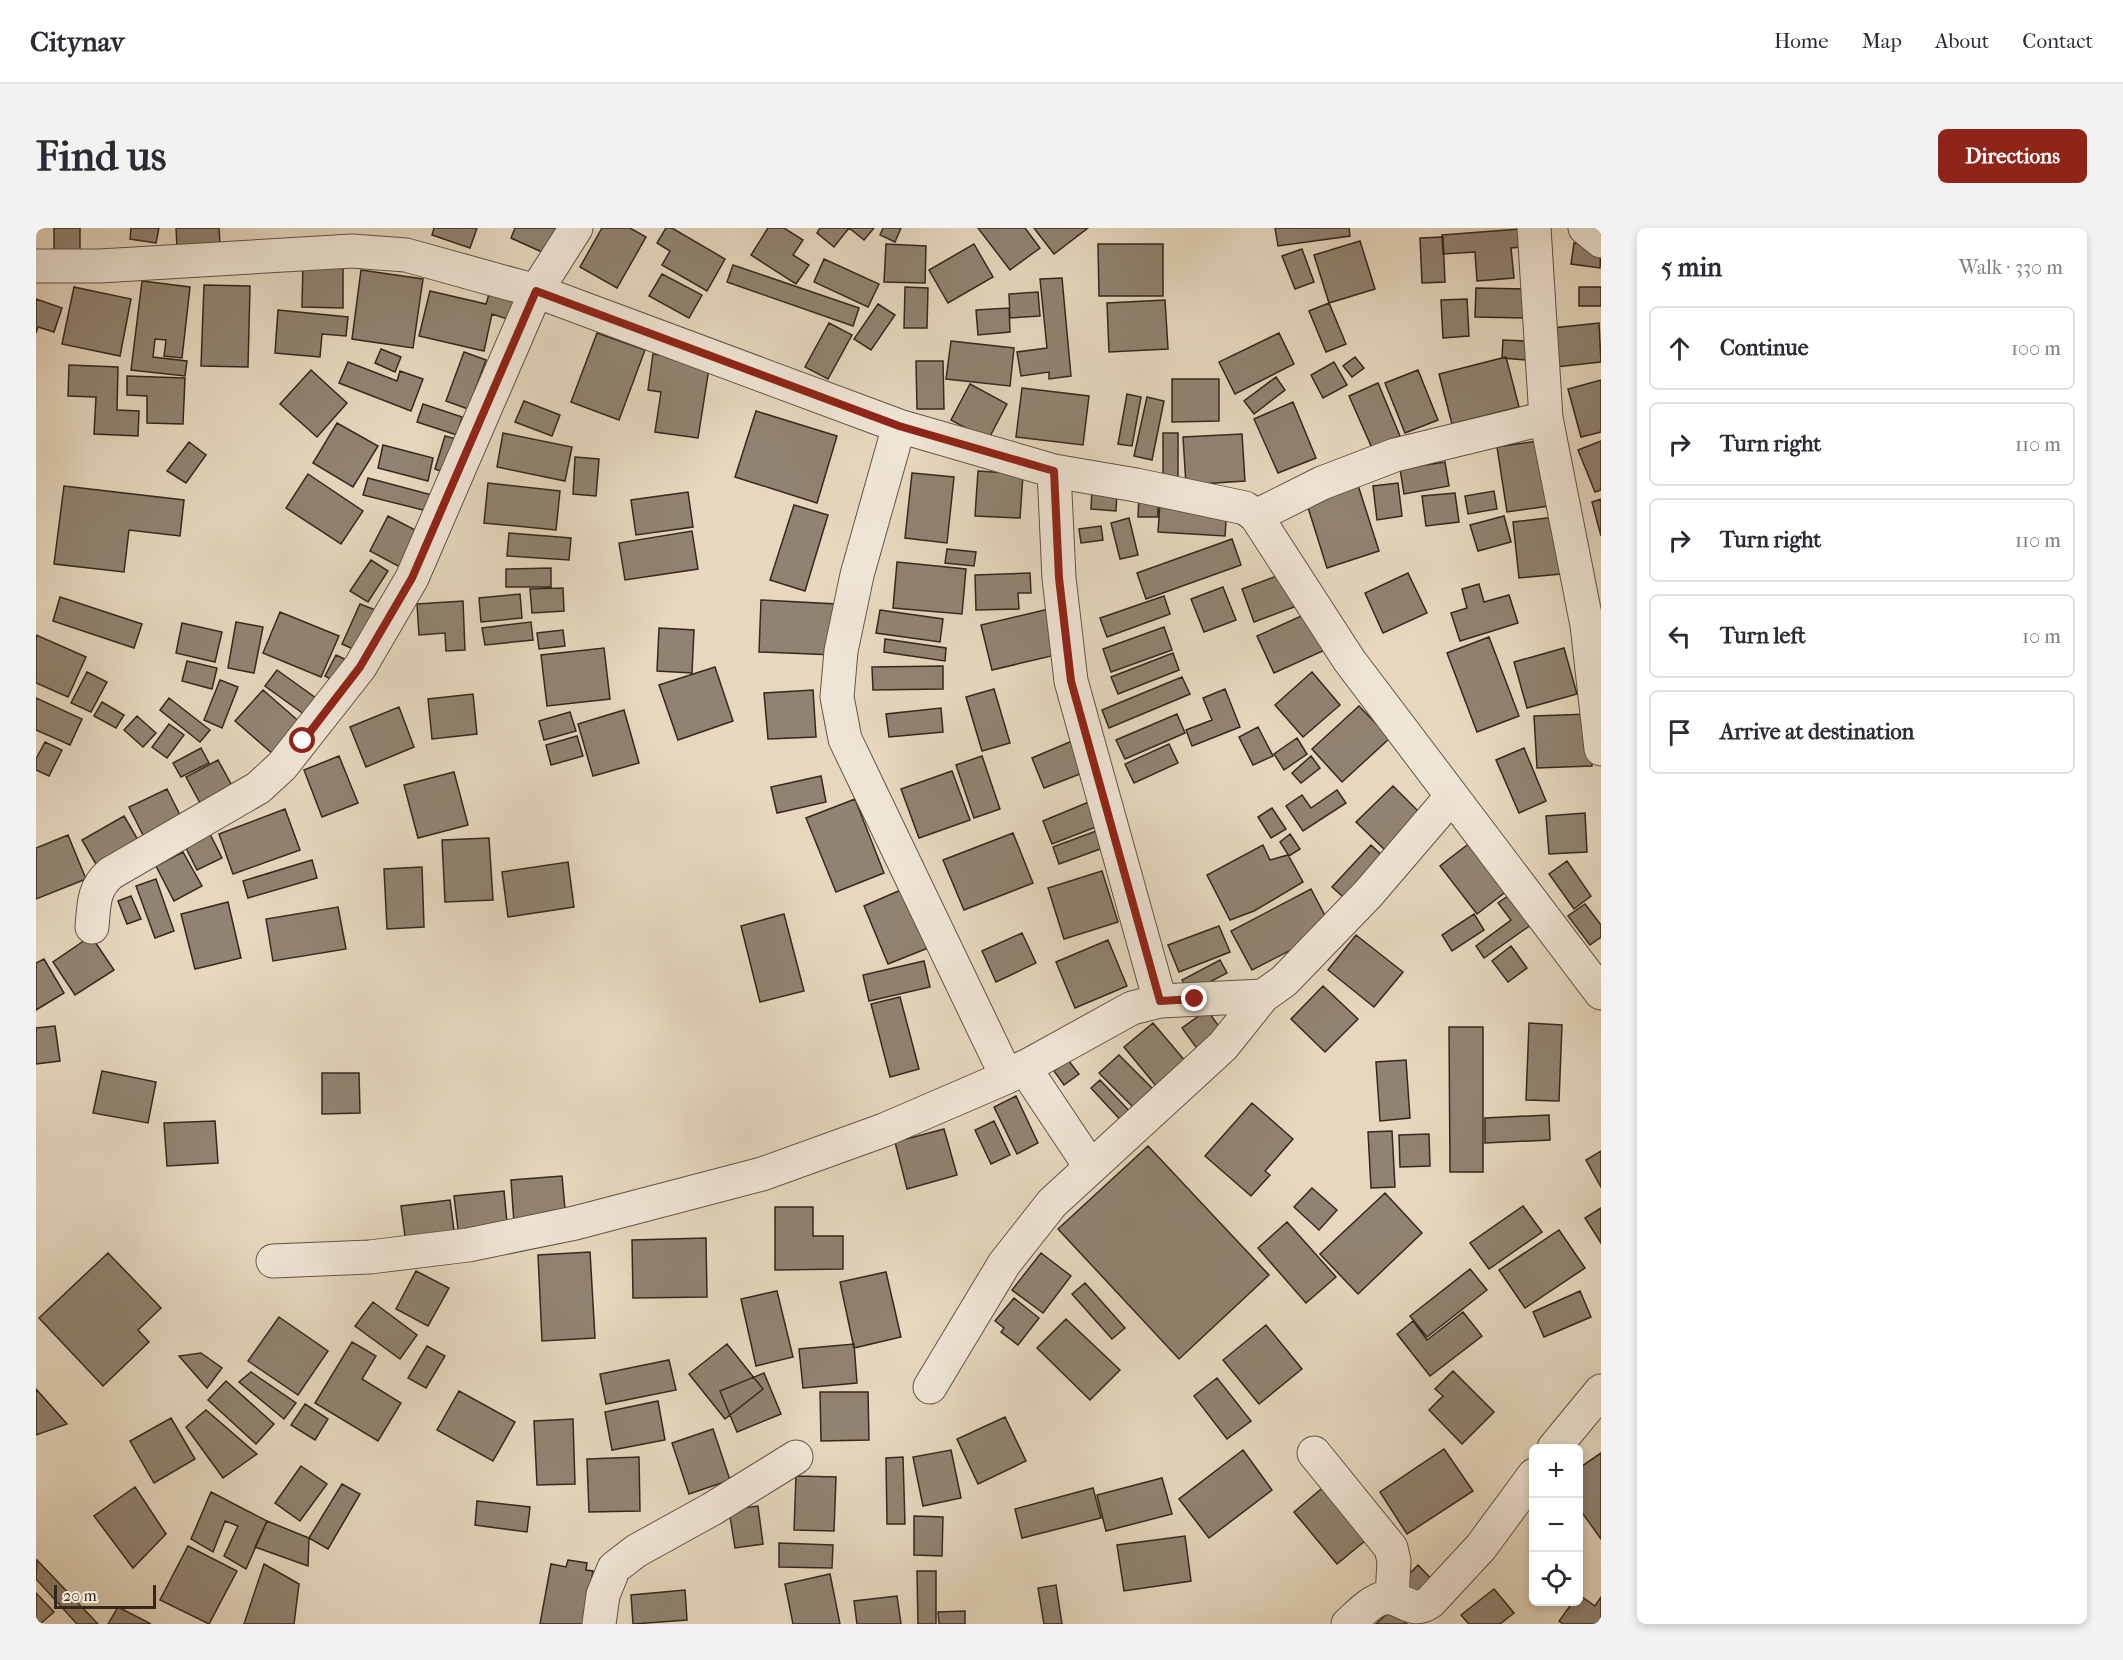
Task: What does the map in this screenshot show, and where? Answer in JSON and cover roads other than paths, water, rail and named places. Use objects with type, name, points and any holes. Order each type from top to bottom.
[{"type":"street","points":[[92,927],[95,893],[101,881],[258,788],[282,766],[360,667],[412,578],[536,291],[576,228]]},
{"type":"street","points":[[1534,228],[1546,418],[1587,625],[1601,749]]},
{"type":"street","points":[[1585,228],[1601,241]]},
{"type":"street","points":[[36,266],[100,266],[352,251],[406,255],[536,291],[899,426],[1054,471],[1232,504],[1256,516],[1348,660],[1601,993]]},
{"type":"street","points":[[1256,516],[1322,483],[1395,455],[1546,418]]},
{"type":"street","points":[[899,426],[857,575],[841,651],[837,697],[845,740],[1015,1072],[1090,1166]]},
{"type":"street","points":[[1054,471],[1059,578],[1071,681],[1160,1001]]},
{"type":"street","points":[[930,1387],[1004,1264],[1052,1203],[1223,1046],[1263,996],[1284,981],[1368,894],[1452,796]]},
{"type":"street","points":[[273,1261],[370,1257],[468,1245],[575,1223],[762,1174],[884,1130],[1015,1072],[1132,1008],[1160,1001],[1263,996]]},
{"type":"street","points":[[1558,1444],[1591,1400],[1601,1391]]},
{"type":"street","points":[[1314,1453],[1391,1548],[1394,1561],[1392,1598]]},
{"type":"street","points":[[599,1624],[603,1595],[614,1568],[636,1551],[712,1509],[796,1457]]},
{"type":"street","points":[[1348,1624],[1381,1598],[1392,1598],[1414,1607],[1422,1607],[1430,1602],[1481,1547],[1529,1481]]}]
